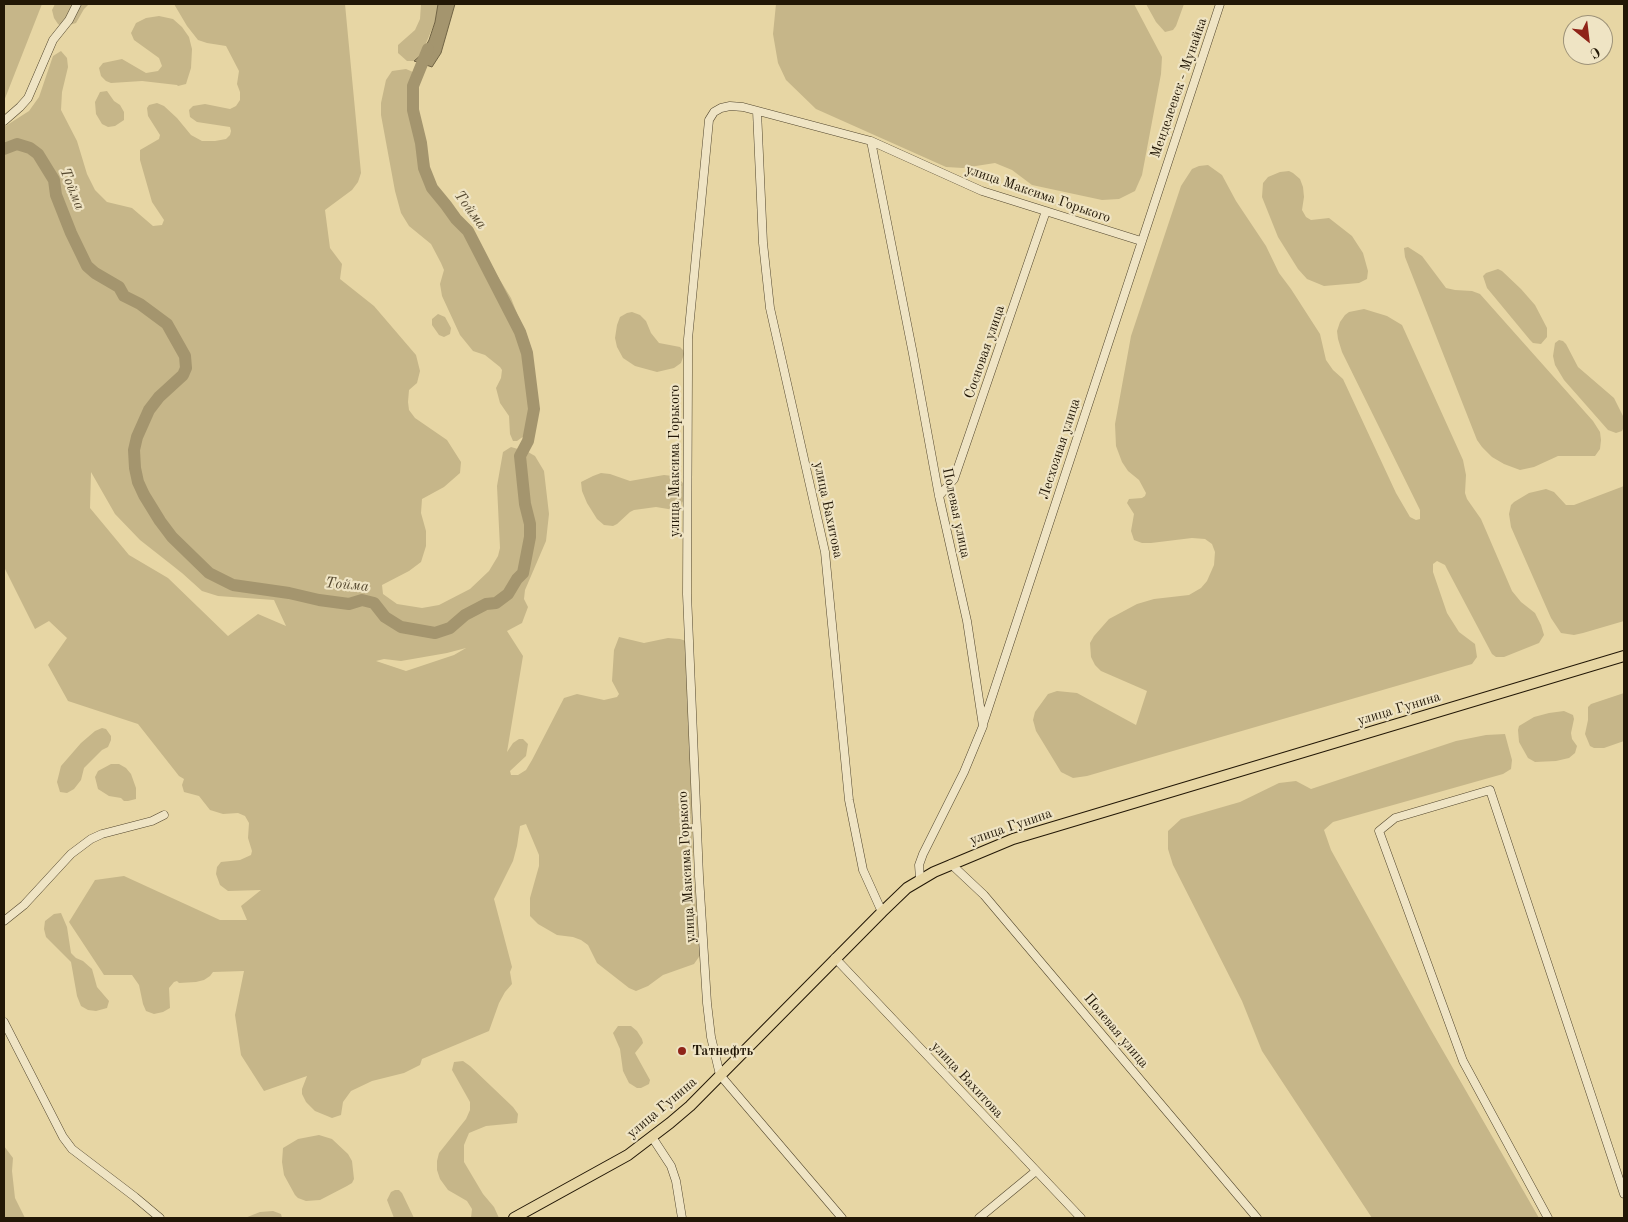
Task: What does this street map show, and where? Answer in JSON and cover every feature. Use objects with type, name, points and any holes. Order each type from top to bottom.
[{"type":"main road","name":"улица Гунина","points":[[514,1218],[599,1172],[652,1137],[690,1106],[835,958],[907,888],[951,864],[1013,839],[1624,656]]},
{"type":"street","points":[[4,121],[28,98],[53,40],[69,20],[77,4]]},
{"type":"street","name":"Менделеевск - Мунайка","points":[[1161,180],[1220,4]]},
{"type":"street","name":"улица Максима Горького","points":[[842,1218],[720,1075],[711,1037],[698,876],[687,594],[688,339],[707,125],[714,112],[725,106],[743,107],[871,141],[982,190],[1141,241]]},
{"type":"street","name":"улица Вахитова","points":[[758,111],[763,243],[770,308],[826,552],[849,800],[863,870],[882,912]]},
{"type":"street","name":"Полевая улица","points":[[871,141],[939,496],[967,621],[983,726]]},
{"type":"street","name":"Лесхозная улица","points":[[983,726],[1161,180]]},
{"type":"street","name":"Сосновая улица","points":[[939,496],[954,479],[1046,211]]},
{"type":"street","points":[[920,880],[919,865],[923,854],[953,795],[983,726]]},
{"type":"street","points":[[1548,1218],[1463,1061],[1379,831],[1395,818],[1490,790],[1624,1194]]},
{"type":"street","points":[[4,921],[24,904],[71,854],[91,839],[102,834],[152,821],[164,815]]},
{"type":"street","name":"Полевая улица","points":[[951,864],[990,902],[1257,1218]]},
{"type":"street","name":"улица Вахитова","points":[[835,958],[1081,1218]]},
{"type":"street","points":[[4,1022],[63,1137],[72,1149],[136,1197],[160,1218]]},
{"type":"street","points":[[652,1137],[671,1166],[676,1181],[682,1218]]},
{"type":"street","points":[[979,1218],[1036,1171]]},
{"type":"shaded area","points":[[4,4],[42,4],[4,101]]},
{"type":"shaded area","points":[[55,4],[89,4],[76,23],[63,27],[54,18],[52,10]]},
{"type":"shaded area","points":[[174,4],[345,4],[361,173],[358,182],[352,190],[325,210],[330,248],[342,264],[340,279],[374,306],[416,355],[420,371],[417,383],[409,390],[409,410],[415,418],[447,440],[461,462],[460,473],[444,487],[422,499],[421,513],[426,531],[426,546],[421,562],[409,571],[382,585],[383,594],[397,604],[422,608],[439,605],[470,589],[489,571],[498,556],[500,548],[497,486],[503,452],[511,447],[528,452],[535,456],[544,471],[549,514],[546,541],[525,590],[524,599],[528,607],[522,623],[507,631],[523,656],[507,752],[513,743],[519,739],[523,739],[528,744],[526,756],[510,771],[511,775],[518,775],[526,770],[564,698],[577,694],[604,700],[617,697],[619,694],[612,681],[614,650],[619,637],[644,643],[668,638],[680,639],[686,641],[688,650],[693,871],[701,954],[694,964],[663,975],[648,986],[636,991],[629,988],[597,963],[588,945],[581,940],[557,935],[538,924],[530,916],[530,898],[539,866],[539,855],[526,824],[520,826],[513,861],[494,899],[512,967],[510,972],[512,984],[499,1003],[489,1031],[422,1059],[420,1065],[404,1073],[372,1081],[351,1091],[343,1102],[341,1115],[332,1118],[315,1111],[306,1102],[302,1089],[307,1076],[264,1091],[241,1055],[235,1015],[244,971],[213,972],[204,980],[174,982],[169,988],[170,1008],[154,1014],[146,1011],[139,985],[132,975],[104,975],[69,922],[95,880],[124,876],[220,920],[247,920],[241,906],[261,890],[228,891],[220,885],[216,874],[217,867],[221,862],[240,860],[251,855],[252,851],[248,838],[249,823],[245,816],[238,813],[223,814],[210,810],[199,796],[184,792],[182,785],[184,779],[179,776],[138,724],[68,701],[48,665],[67,638],[49,621],[35,629],[4,567],[4,127],[29,111],[39,97],[53,56],[61,51],[67,58],[68,67],[62,92],[61,110],[77,141],[87,174],[95,190],[107,202],[132,208],[153,226],[162,225],[164,220],[152,202],[140,160],[140,150],[159,139],[160,135],[148,116],[147,108],[149,105],[157,103],[164,106],[191,135],[202,141],[215,141],[226,139],[230,135],[230,127],[197,122],[190,117],[189,110],[193,106],[205,104],[230,109],[236,106],[240,100],[237,84],[239,71],[226,46],[198,40]],"holes":[[[91,472],[115,514],[140,540],[202,591],[218,596],[274,600],[286,626],[258,614],[228,636],[168,578],[129,555],[90,508]],[[466,648],[454,655],[406,671],[376,661],[384,659],[401,661]]]},
{"type":"shaded area","points":[[421,4],[438,4],[435,22],[421,55],[414,61],[407,61],[398,53],[398,45],[415,30],[420,19]]},
{"type":"shaded area","points":[[438,4],[455,4],[441,53],[432,67],[414,61],[421,55],[429,40]]},
{"type":"shaded area","points":[[776,4],[1134,4],[1162,57],[1161,74],[1142,175],[1135,191],[1119,199],[1102,200],[1032,185],[1012,170],[995,163],[963,168],[946,167],[816,109],[786,80],[778,63],[773,34]]},
{"type":"shaded area","points":[[1146,4],[1184,4],[1176,26],[1173,30],[1165,32],[1156,22]]},
{"type":"shaded area","points":[[159,16],[173,19],[189,37],[192,49],[191,68],[186,84],[178,86],[142,81],[111,83],[106,81],[101,76],[99,68],[103,63],[122,59],[146,73],[158,71],[162,66],[159,58],[134,40],[131,33],[136,23],[146,18]]},
{"type":"shaded area","points":[[406,69],[415,75],[411,110],[429,162],[431,178],[450,210],[481,244],[492,267],[511,298],[531,353],[535,385],[524,436],[517,441],[513,441],[510,434],[509,416],[500,403],[496,388],[501,378],[502,370],[485,355],[473,351],[460,335],[442,296],[440,284],[444,270],[441,263],[431,244],[409,226],[401,213],[381,115],[381,103],[386,80],[392,71]]},
{"type":"shaded area","points":[[107,91],[124,112],[124,120],[115,126],[108,127],[102,124],[96,114],[95,102],[100,92]]},
{"type":"shaded area","points":[[1208,165],[1222,175],[1236,201],[1266,246],[1279,273],[1320,334],[1326,360],[1343,379],[1396,493],[1410,517],[1416,520],[1420,519],[1420,510],[1342,352],[1337,331],[1345,315],[1349,312],[1364,309],[1387,316],[1402,325],[1463,460],[1467,499],[1481,519],[1512,591],[1521,602],[1535,613],[1544,635],[1539,643],[1504,657],[1496,657],[1492,654],[1445,565],[1437,561],[1433,564],[1433,572],[1447,613],[1459,632],[1475,644],[1477,657],[1472,664],[1087,776],[1073,778],[1061,772],[1036,731],[1033,720],[1035,712],[1048,694],[1057,691],[1077,693],[1136,725],[1147,691],[1101,671],[1091,657],[1090,643],[1109,619],[1137,604],[1154,599],[1189,595],[1201,588],[1207,581],[1214,565],[1215,552],[1212,544],[1205,539],[1192,538],[1151,543],[1142,543],[1134,540],[1131,531],[1134,514],[1127,503],[1129,499],[1142,498],[1146,493],[1139,480],[1128,471],[1122,462],[1116,446],[1115,424],[1131,336],[1181,186],[1192,169]]},
{"type":"shaded area","points":[[1289,171],[1300,179],[1303,187],[1302,210],[1306,217],[1311,220],[1329,218],[1352,236],[1363,253],[1368,271],[1367,279],[1359,283],[1324,286],[1307,279],[1298,269],[1278,237],[1262,197],[1263,183],[1268,177],[1280,172]]},
{"type":"shaded area","points":[[1408,247],[1422,256],[1446,288],[1472,291],[1480,294],[1593,421],[1600,432],[1601,440],[1600,449],[1595,456],[1558,456],[1534,467],[1520,470],[1492,457],[1482,447],[1477,440],[1405,257],[1404,248]]},
{"type":"shaded area","points":[[1498,269],[1521,289],[1535,305],[1547,328],[1547,337],[1541,344],[1533,343],[1530,340],[1487,288],[1483,276]]},
{"type":"shaded area","points":[[632,312],[640,315],[646,321],[651,333],[659,343],[680,347],[683,350],[684,354],[681,363],[674,368],[657,372],[635,366],[623,358],[615,338],[617,325],[620,317]]},
{"type":"shaded area","points":[[438,314],[445,317],[451,328],[450,334],[444,337],[439,335],[432,325],[432,319]]},
{"type":"shaded area","points":[[1559,340],[1566,344],[1578,367],[1614,398],[1624,418],[1622,431],[1616,433],[1608,430],[1564,380],[1555,365],[1553,356],[1555,343]]},
{"type":"shaded area","points":[[601,473],[630,481],[664,475],[673,476],[683,483],[685,492],[683,501],[674,510],[656,507],[634,510],[613,526],[604,525],[597,519],[587,503],[582,491],[581,482]]},
{"type":"shaded area","points":[[1624,486],[1624,621],[1574,635],[1561,633],[1551,618],[1511,527],[1509,514],[1511,505],[1529,493],[1546,489],[1554,492],[1566,505],[1574,505]]},
{"type":"shaded area","points":[[1624,693],[1624,741],[1604,748],[1590,746],[1585,734],[1588,707],[1591,704]]},
{"type":"shaded area","points":[[1564,711],[1573,715],[1571,733],[1572,739],[1577,746],[1575,753],[1569,758],[1556,761],[1535,762],[1528,758],[1519,742],[1519,726],[1534,717]]},
{"type":"shaded area","points":[[102,728],[106,729],[111,736],[108,747],[102,750],[84,768],[81,780],[74,789],[67,793],[60,792],[57,782],[61,766],[81,743],[95,731]]},
{"type":"shaded area","points":[[1505,734],[1512,760],[1511,769],[1503,774],[1333,822],[1324,830],[1331,850],[1431,1030],[1539,1218],[1372,1218],[1262,1051],[1242,1001],[1173,865],[1168,849],[1168,831],[1181,819],[1240,802],[1279,783],[1296,781],[1311,789],[1456,741],[1486,735]]},
{"type":"shaded area","points":[[111,764],[119,764],[131,774],[136,788],[136,799],[124,801],[121,798],[109,796],[98,789],[95,777],[98,771]]},
{"type":"shaded area","points":[[61,913],[67,927],[71,953],[92,969],[97,987],[109,1001],[107,1008],[96,1011],[88,1010],[81,1006],[77,996],[71,962],[46,937],[45,921],[54,914]]},
{"type":"shaded area","points":[[618,1026],[631,1026],[642,1039],[643,1043],[635,1053],[650,1080],[649,1084],[641,1088],[637,1088],[629,1083],[623,1071],[620,1049],[613,1033]]},
{"type":"shaded area","points":[[463,1061],[513,1107],[518,1114],[517,1123],[486,1126],[469,1133],[464,1145],[464,1162],[483,1194],[494,1207],[499,1218],[471,1218],[472,1209],[467,1201],[448,1190],[440,1179],[437,1170],[439,1153],[466,1119],[470,1110],[470,1102],[452,1070],[454,1062]]},
{"type":"shaded area","points":[[319,1135],[332,1139],[348,1154],[352,1161],[354,1179],[352,1183],[320,1200],[306,1201],[295,1195],[284,1175],[282,1162],[283,1148],[298,1139]]},
{"type":"shaded area","points":[[4,1146],[13,1158],[12,1171],[15,1198],[25,1218],[4,1218]]},
{"type":"shaded area","points":[[399,1190],[402,1193],[414,1218],[394,1218],[387,1200],[391,1192]]},
{"type":"shaded area","points":[[273,1211],[281,1214],[282,1218],[245,1218],[260,1212]]},
{"type":"waterway","name":"Тойма","points":[[4,149],[17,144],[30,148],[38,154],[54,180],[56,195],[87,266],[119,287],[124,296],[140,304],[167,324],[185,356],[186,368],[183,375],[159,397],[149,410],[137,437],[134,450],[138,482],[160,521],[172,537],[209,573],[233,585],[349,604],[362,600],[374,603],[385,617],[401,627],[435,633],[450,628],[465,615],[486,604],[496,603],[508,594],[523,573],[530,537],[530,524],[525,504],[520,456],[528,441],[534,409],[527,353],[520,332],[468,231],[432,188],[424,168],[421,143],[413,110],[413,86],[428,49]]},
{"type":"place","name":"Татнефть","points":[[682,1051]]}]
